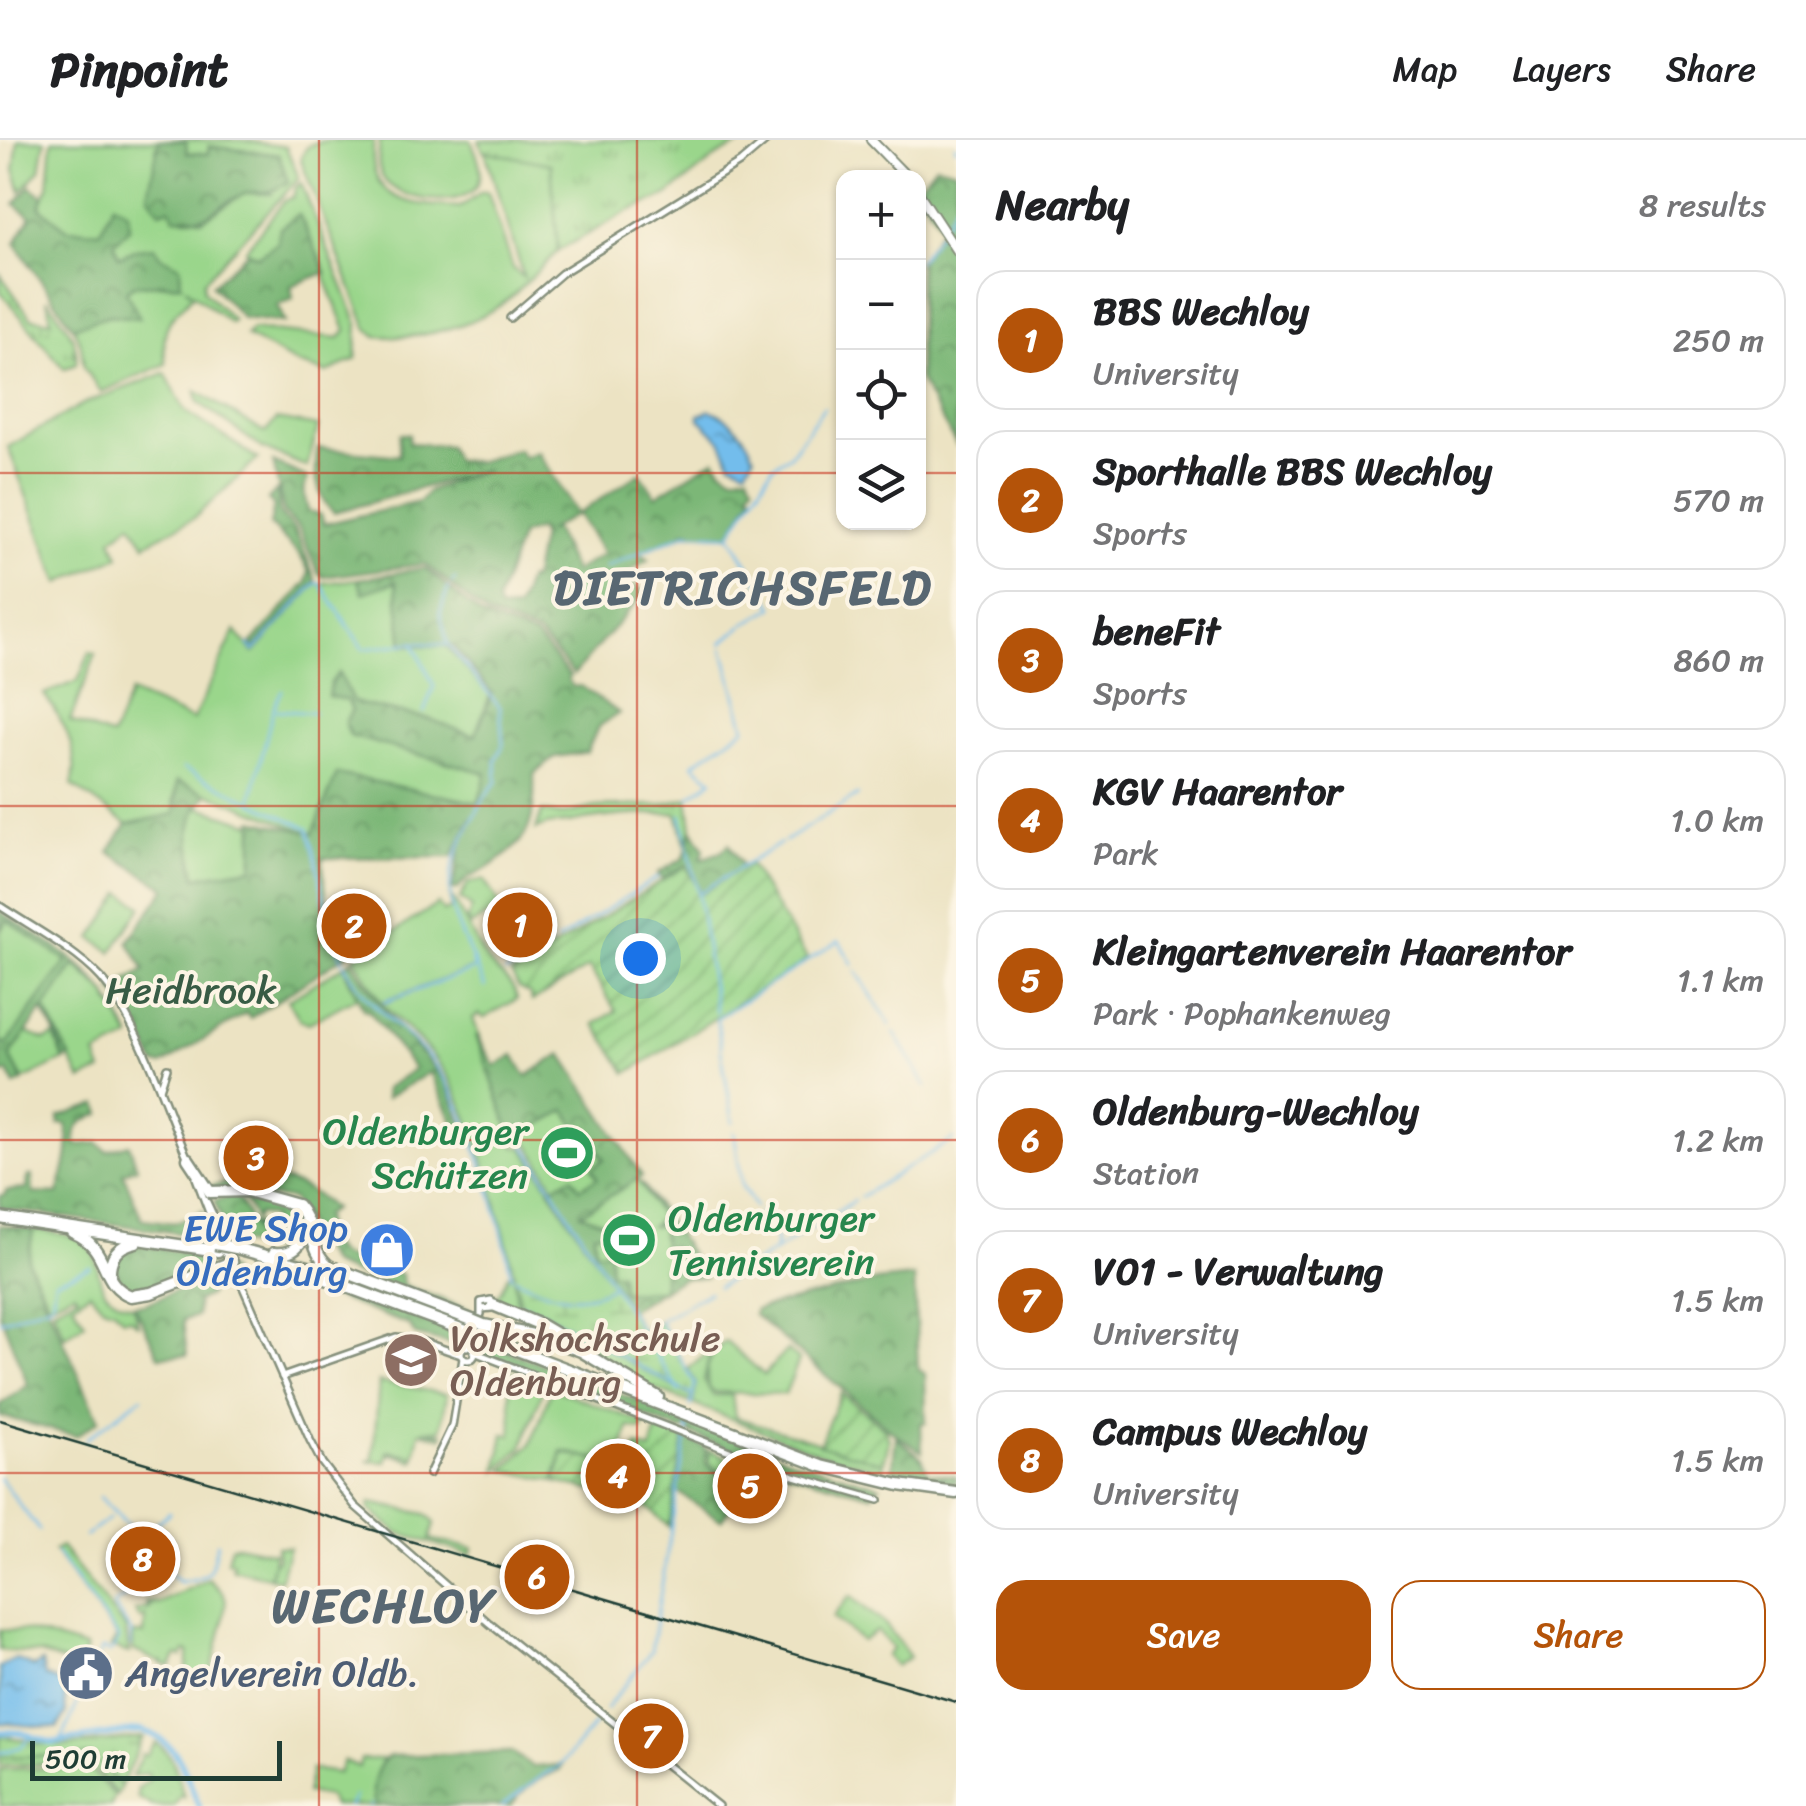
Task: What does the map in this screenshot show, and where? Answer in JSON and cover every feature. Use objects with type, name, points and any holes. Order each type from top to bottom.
[{"type":"highway","points":[[188,1159],[207,1190],[238,1190],[288,1200],[301,1210],[315,1250],[327,1265],[787,1454],[885,1479],[956,1490]]},
{"type":"highway","points":[[205,1200],[222,1192]]},
{"type":"highway","points":[[0,1215],[58,1227],[216,1248]]},
{"type":"highway","points":[[0,1215],[216,1248],[328,1279],[477,1328],[551,1340],[580,1351]]},
{"type":"highway","points":[[58,1227],[93,1244],[114,1286],[131,1296],[145,1296],[235,1255],[283,1254],[296,1248],[304,1238],[307,1221]]},
{"type":"highway","points":[[114,1286],[110,1269],[116,1251],[128,1244],[156,1241]]},
{"type":"highway","points":[[260,1254],[329,1273],[825,1460],[885,1479]]},
{"type":"highway","points":[[487,1309],[550,1330],[658,1397]]},
{"type":"main road","points":[[870,140],[900,170]]},
{"type":"main road","points":[[926,204],[956,250]]},
{"type":"street","points":[[510,318],[562,273],[741,162],[767,140]]},
{"type":"street","points":[[0,906],[78,959],[104,982],[129,1024],[205,1200],[235,1255],[282,1377],[322,1463],[364,1515],[489,1623],[718,1806]]},
{"type":"street","points":[[159,1092],[167,1068]]},
{"type":"street","points":[[430,1474],[452,1426],[468,1353],[487,1309]]},
{"type":"street","points":[[282,1377],[394,1338],[413,1338],[487,1359],[808,1480],[879,1500]]},
{"type":"green space","points":[[18,140],[45,140],[40,170],[21,191],[14,170]]},
{"type":"green space","points":[[52,140],[159,140],[156,149],[169,208],[202,220],[245,193],[271,194],[209,146],[208,154],[187,153],[185,141],[169,140],[242,140],[286,147],[299,178],[204,281],[204,291],[233,320],[230,323],[185,287],[193,295],[177,311],[165,332],[166,364],[101,392],[84,368],[81,345],[73,327],[110,315],[139,318],[126,292],[134,285],[181,284],[137,249],[119,258],[113,243],[129,228],[128,212],[114,204],[100,231],[67,229],[39,207],[48,187]]},
{"type":"green space","points":[[159,140],[186,141],[187,153],[208,154],[209,146],[279,155],[288,182],[267,192],[242,195],[207,216],[175,217],[169,208],[160,211],[148,195]]},
{"type":"green space","points":[[328,140],[374,140],[377,177],[384,188],[409,202],[461,207],[481,192],[488,192],[513,268],[524,278],[485,151],[551,163],[558,251],[512,296],[466,323],[411,336],[376,336],[367,328],[301,161],[310,145]]},
{"type":"green space","points":[[380,140],[471,140],[480,164],[480,178],[474,189],[451,199],[419,198],[404,193],[392,187],[381,174]]},
{"type":"green space","points":[[479,140],[749,140],[716,157],[668,195],[631,210],[558,251],[551,164],[483,151]]},
{"type":"green space","points":[[936,165],[956,170],[956,237],[951,240],[926,202],[926,177]]},
{"type":"green space","points":[[301,183],[358,324],[356,359],[327,373],[300,365],[246,336],[252,329],[340,338],[346,330],[326,272],[278,242],[258,256],[245,250]]},
{"type":"green space","points":[[30,186],[43,196],[40,208],[67,229],[100,231],[114,203],[128,212],[129,228],[114,243],[119,257],[155,247],[159,255],[180,266],[181,284],[134,285],[126,292],[140,318],[110,315],[73,327],[15,243],[31,217],[15,204]]},
{"type":"green space","points":[[299,214],[326,272],[291,286],[293,299],[277,305],[285,322],[243,318],[212,285],[248,252],[258,256],[277,243],[280,228]]},
{"type":"green space","points":[[939,231],[956,257],[956,444],[926,392],[926,250]]},
{"type":"green space","points":[[0,274],[31,318],[51,321],[47,299],[72,337],[76,364],[64,369],[0,291]]},
{"type":"green space","points":[[165,373],[185,411],[258,459],[194,518],[145,544],[131,523],[112,539],[119,556],[59,583],[8,447],[83,404]]},
{"type":"green space","points":[[196,391],[265,433],[277,419],[318,426],[307,467],[262,448],[198,402]]},
{"type":"green space","points":[[400,434],[409,434],[409,443],[448,446],[455,460],[477,462],[518,449],[523,457],[538,452],[577,514],[547,531],[554,529],[574,572],[603,554],[578,514],[640,473],[656,496],[715,459],[733,476],[748,473],[754,484],[749,491],[753,495],[730,535],[686,533],[639,553],[649,559],[620,577],[645,592],[574,674],[538,634],[486,614],[425,564],[323,577],[318,572],[299,528],[284,513],[273,462],[308,478],[303,490],[308,511],[321,515],[324,524],[419,502],[430,490],[487,469],[334,513],[328,507],[316,474],[318,448],[399,456]],"holes":[[[539,529],[532,580],[528,579],[517,609],[499,610],[497,601],[521,535]]]},
{"type":"green space","points":[[277,490],[280,514],[295,530],[316,581],[254,648],[251,644],[307,582],[309,571],[299,554],[270,525],[274,506],[268,500]]},
{"type":"green space","name":"Heidbrook","points":[[425,568],[482,616],[536,637],[570,676],[573,687],[581,686],[619,713],[598,727],[587,752],[555,757],[534,774],[532,818],[522,838],[503,857],[468,878],[458,889],[452,890],[461,844],[472,817],[452,857],[322,858],[327,900],[349,953],[250,1018],[246,1013],[162,1065],[155,1064],[143,1036],[112,989],[145,970],[128,942],[166,888],[109,852],[127,824],[175,814],[177,781],[204,792],[206,797],[191,824],[190,846],[196,877],[253,868],[253,820],[313,833],[337,774],[479,803],[486,773],[350,736],[345,722],[352,710],[347,700],[328,696],[338,673],[353,701],[429,719],[475,736],[492,693],[453,646],[403,645],[396,582],[363,593],[358,579]]},
{"type":"green space","points":[[358,579],[363,592],[396,582],[403,644],[446,646],[490,695],[474,737],[430,719],[353,701],[339,673],[328,696],[347,700],[352,710],[345,722],[350,736],[487,773],[478,804],[337,774],[313,834],[177,782],[176,814],[127,824],[72,785],[72,749],[64,726],[44,694],[78,681],[90,652],[96,654],[70,721],[112,737],[130,693],[193,720],[235,631],[254,653],[316,584]]},
{"type":"green space","points":[[688,798],[692,828],[685,843],[677,813],[600,818],[551,824],[536,830],[542,811],[560,815],[596,807],[659,805]]},
{"type":"green space","points":[[196,806],[253,824],[253,868],[196,877],[189,836]]},
{"type":"green space","points":[[692,829],[704,849],[701,859],[721,852],[729,844],[743,867],[701,894],[686,865],[662,879],[658,873],[684,858]]},
{"type":"green space","points":[[749,863],[808,960],[627,1073],[595,1024],[616,1011],[589,967],[532,1001],[511,974],[686,866],[701,894]]},
{"type":"green space","points":[[484,880],[501,907],[471,925],[467,920],[472,908],[460,899],[468,883]]},
{"type":"green space","points":[[122,893],[142,906],[112,952],[92,938]]},
{"type":"green space","points":[[450,896],[483,953],[509,983],[517,999],[484,1018],[479,1014],[473,1018],[515,1147],[523,1147],[614,1285],[602,1292],[564,1296],[514,1278],[518,1308],[497,1305],[493,1297],[499,1295],[508,1275],[514,1274],[481,1153],[452,1084],[438,1062],[382,1004],[475,968],[381,1002],[354,957],[438,904],[443,911],[451,909]]},
{"type":"green space","points":[[0,911],[77,963],[103,990],[75,965],[45,1008],[70,1057],[64,1060],[56,1034],[42,1010],[10,1056],[23,1081],[15,1085],[8,1072],[0,1075],[0,1040],[6,1045],[67,961],[7,920],[0,931]]},
{"type":"green space","points":[[7,920],[67,961],[6,1046],[0,1040],[0,931]]},
{"type":"green space","points":[[351,960],[382,1007],[446,1082],[465,1131],[458,1132],[430,1072],[386,1098],[385,1089],[414,1069],[371,1013],[363,1009],[344,967]]},
{"type":"green space","points":[[75,965],[105,992],[131,1038],[96,1055],[102,1071],[81,1080],[45,1008]]},
{"type":"green space","points":[[343,966],[357,997],[309,1023],[300,1020],[288,1000]]},
{"type":"green space","points":[[25,1032],[45,1040],[54,1036],[64,1060],[23,1080],[10,1056]]},
{"type":"green space","points":[[476,1035],[495,1066],[514,1055],[526,1076],[562,1054],[642,1176],[581,1214],[614,1226],[616,1231],[594,1233],[595,1251],[609,1251],[610,1273],[620,1273],[622,1292],[662,1290],[629,1310],[549,1189],[572,1177],[580,1188],[597,1178],[592,1168],[604,1159],[594,1142],[587,1145],[566,1110],[513,1140]]},
{"type":"green space","points":[[98,1104],[101,1114],[77,1128],[76,1145],[98,1143],[107,1151],[129,1144],[137,1167],[123,1173],[142,1219],[174,1223],[203,1211],[213,1238],[0,1208],[0,1196],[6,1191],[27,1189],[28,1176],[32,1176],[33,1193],[58,1194],[69,1142],[66,1124],[59,1124],[59,1117]]},
{"type":"green space","name":"Oldenburger Schützen","points":[[566,1110],[587,1145],[593,1142],[604,1160],[598,1178],[579,1189],[572,1177],[554,1186],[523,1134]]},
{"type":"green space","points":[[258,1176],[298,1185],[333,1209],[324,1215],[332,1247],[339,1254],[390,1269],[402,1275],[403,1285],[470,1310],[473,1318],[331,1265],[292,1199],[212,1191],[211,1186]]},
{"type":"green space","name":"Oldenburger Tennisverein","points":[[637,1179],[661,1218],[654,1226],[661,1226],[672,1251],[673,1264],[663,1290],[622,1292],[595,1252],[594,1232],[615,1231],[581,1214]]},
{"type":"green space","points":[[641,1182],[706,1277],[682,1278],[663,1289],[663,1268],[674,1267],[673,1247],[663,1247],[661,1226],[652,1226],[660,1218]]},
{"type":"green space","points":[[236,1194],[261,1242],[287,1242],[284,1235],[258,1231],[254,1223],[270,1227],[272,1217],[258,1214],[255,1220],[242,1194],[297,1209],[303,1226],[294,1246],[273,1250],[231,1241],[214,1201]]},
{"type":"green space","points":[[0,1225],[33,1230],[28,1261],[99,1420],[76,1436],[0,1416],[0,1405],[28,1385],[0,1314]]},
{"type":"green space","points":[[33,1230],[70,1236],[90,1249],[107,1293],[133,1306],[138,1324],[123,1319],[114,1309],[103,1307],[90,1292],[73,1304],[85,1322],[65,1337],[53,1308],[78,1296],[74,1292],[49,1304],[28,1261]]},
{"type":"green space","points":[[137,1245],[207,1256],[215,1261],[150,1289],[127,1291],[119,1283],[115,1263],[126,1249]]},
{"type":"green space","points":[[241,1263],[329,1285],[469,1338],[459,1346],[415,1335],[409,1325],[295,1282],[245,1270]]},
{"type":"green space","points":[[228,1269],[232,1278],[210,1287],[209,1296],[197,1301],[197,1316],[183,1320],[187,1355],[159,1356],[134,1305],[145,1304]]},
{"type":"green space","points":[[914,1277],[918,1369],[925,1374],[922,1452],[753,1314],[765,1307],[877,1281]]},
{"type":"green space","points":[[515,1278],[564,1296],[589,1295],[614,1285],[642,1331],[659,1321],[695,1384],[693,1396],[544,1313],[521,1305]]},
{"type":"green space","points":[[522,1305],[692,1397],[691,1403],[642,1384],[518,1310]]},
{"type":"green space","points":[[477,1339],[795,1461],[880,1486],[871,1495],[795,1474],[691,1434],[687,1426],[682,1431],[481,1354]]},
{"type":"green space","points":[[726,1341],[764,1375],[787,1350],[799,1360],[785,1394],[715,1392],[709,1388],[709,1362]]},
{"type":"green space","points":[[710,1351],[704,1381],[713,1395],[732,1395],[735,1417],[884,1463],[883,1470],[819,1453],[693,1404],[696,1384],[688,1369]]},
{"type":"green space","points":[[511,1371],[544,1387],[522,1447],[497,1471],[504,1434],[511,1435]]},
{"type":"green space","points":[[379,1382],[447,1394],[441,1430],[423,1430],[443,1434],[442,1437],[420,1432],[414,1461],[389,1453],[414,1456],[388,1451],[386,1462],[367,1461],[373,1460]]},
{"type":"green space","points":[[552,1388],[644,1423],[642,1430],[629,1427],[619,1464],[562,1451],[554,1481],[504,1470],[531,1444]]},
{"type":"green space","points":[[841,1393],[886,1430],[889,1441],[884,1463],[819,1445]]},
{"type":"green space","points":[[657,1428],[684,1438],[669,1527],[642,1502],[556,1482],[563,1453],[629,1467],[637,1446],[651,1450]]},
{"type":"green space","points":[[896,1437],[922,1458],[928,1473],[956,1476],[956,1483],[892,1472]]},
{"type":"green space","points":[[686,1439],[705,1447],[706,1464],[749,1499],[751,1506],[738,1497],[721,1520],[676,1491]]},
{"type":"green space","points":[[708,1450],[771,1474],[752,1499],[709,1463]]},
{"type":"green space","points":[[370,1503],[426,1514],[435,1523],[430,1539],[473,1549],[471,1555],[398,1533],[369,1509]]},
{"type":"green space","points":[[231,1546],[274,1553],[273,1564],[278,1558],[276,1547],[289,1547],[280,1580],[270,1578],[272,1566],[269,1577],[232,1569],[233,1562],[227,1561]]},
{"type":"green space","points":[[61,1547],[126,1629],[129,1653],[111,1647],[117,1637],[54,1551]]},
{"type":"green space","points":[[209,1579],[224,1594],[226,1603],[208,1683],[190,1676],[186,1669],[189,1652],[185,1651],[182,1657],[177,1655],[170,1667],[162,1664],[163,1660],[161,1663],[133,1650],[133,1634],[144,1634],[145,1616],[140,1619],[135,1611],[147,1608],[146,1602],[150,1602],[148,1611],[153,1602],[159,1603]]},
{"type":"green space","points":[[850,1596],[886,1625],[910,1657],[896,1666],[886,1656],[893,1648],[877,1631],[862,1641],[833,1617]]},
{"type":"green space","points":[[0,1630],[28,1631],[86,1648],[80,1667],[40,1654],[0,1650]]},
{"type":"green space","points":[[0,1736],[65,1746],[143,1737],[121,1786],[92,1756],[0,1758]]},
{"type":"green space","points":[[156,1743],[172,1760],[184,1797],[181,1795],[174,1806],[152,1806],[137,1797],[138,1788],[149,1781],[148,1773],[132,1776],[142,1754],[146,1756]]},
{"type":"green space","points":[[512,1752],[533,1767],[562,1765],[560,1770],[526,1789],[511,1806],[376,1806],[375,1779],[389,1756]]},
{"type":"green space","points":[[92,1756],[121,1786],[117,1795],[90,1763],[0,1765],[0,1757]]},
{"type":"green space","points":[[361,1759],[383,1759],[373,1788],[376,1806],[332,1806],[329,1797],[306,1793],[311,1769],[338,1773],[343,1761],[359,1767]]},
{"type":"green space","points":[[89,1768],[115,1796],[111,1806],[0,1806],[0,1769]]},
{"type":"water","points":[[710,410],[737,428],[747,441],[754,456],[746,469],[731,462],[721,440],[699,419],[699,415]]},
{"type":"water","points":[[16,1659],[34,1667],[42,1662],[45,1676],[64,1684],[66,1714],[57,1728],[0,1723],[0,1667]]},
{"type":"waterway","points":[[946,222],[956,202]]},
{"type":"waterway","points":[[919,260],[939,233]]},
{"type":"waterway","points":[[745,624],[774,607],[730,535],[773,466],[790,455],[824,407]]},
{"type":"waterway","points":[[606,567],[686,533],[727,535]]},
{"type":"waterway","points":[[452,583],[455,579]]},
{"type":"waterway","points":[[249,645],[254,651],[320,583],[363,649],[413,643],[448,645]]},
{"type":"waterway","points":[[448,588],[440,613],[448,645],[500,707],[503,745],[496,760],[497,782],[483,800],[459,847],[450,888],[457,924],[485,987]]},
{"type":"waterway","points":[[722,643],[742,626]]},
{"type":"waterway","points":[[414,645],[434,686],[424,712]]},
{"type":"waterway","points":[[694,763],[745,728],[723,648]]},
{"type":"waterway","points":[[282,690],[273,709],[251,802],[308,828],[331,928],[343,961],[372,1003],[423,1050],[446,1082],[482,1166],[511,1277]]},
{"type":"waterway","points":[[276,710],[314,713]]},
{"type":"waterway","points":[[689,797],[713,780],[693,764]]},
{"type":"waterway","points":[[183,768],[248,800]]},
{"type":"waterway","points":[[785,841],[858,795]]},
{"type":"waterway","points":[[681,815],[716,1012]]},
{"type":"waterway","points":[[699,893],[781,843]]},
{"type":"waterway","points":[[557,941],[658,877]]},
{"type":"waterway","points":[[717,1018],[839,941],[853,965]]},
{"type":"waterway","points":[[506,972],[551,944]]},
{"type":"waterway","points":[[384,1002],[475,969],[472,960]]},
{"type":"waterway","points":[[856,971],[890,1025]]},
{"type":"waterway","points":[[717,1020],[721,1047]]},
{"type":"waterway","points":[[894,1032],[926,1086]]},
{"type":"waterway","points":[[721,1050],[733,1122]]},
{"type":"waterway","points":[[734,1132],[742,1186],[755,1207]]},
{"type":"waterway","points":[[860,1197],[954,1139]]},
{"type":"waterway","points":[[525,1145],[679,1391]]},
{"type":"waterway","points":[[718,1287],[854,1201]]},
{"type":"waterway","points":[[759,1212],[776,1240],[775,1249]]},
{"type":"waterway","points":[[0,1321],[52,1303],[55,1281],[90,1267]]},
{"type":"waterway","points":[[515,1278],[551,1293],[575,1297],[612,1286]]},
{"type":"waterway","points":[[691,1406],[695,1384],[659,1321],[709,1292]]},
{"type":"waterway","points":[[522,1305],[693,1396]]},
{"type":"waterway","points":[[86,1439],[142,1397]]},
{"type":"waterway","points":[[606,1709],[651,1651],[689,1420]]},
{"type":"waterway","points":[[0,1478],[15,1498]]},
{"type":"waterway","points":[[100,1497],[138,1537]]},
{"type":"waterway","points":[[16,1500],[39,1530]]},
{"type":"waterway","points":[[138,1543],[138,1537],[170,1512]]},
{"type":"waterway","points":[[85,1536],[110,1518]]},
{"type":"waterway","points":[[131,1646],[131,1632],[113,1605],[166,1569],[179,1582],[204,1576],[211,1568],[217,1543]]},
{"type":"waterway","points":[[56,1553],[119,1639],[112,1650]]},
{"type":"waterway","points":[[60,1743],[102,1649],[110,1652]]},
{"type":"waterway","points":[[502,1806],[558,1768],[599,1719]]},
{"type":"waterway","points":[[0,1732],[22,1733],[52,1743],[141,1730],[173,1750],[199,1806]]},
{"type":"waterway","points":[[0,1753],[21,1747],[31,1736]]},
{"type":"waterway","points":[[350,1806],[355,1796]]},
{"type":"railway","points":[[0,1420],[956,1702]]},
{"type":"place","name":"BBS Wechloy","points":[[520,925]]},
{"type":"place","name":"Sporthalle BBS Wechloy","points":[[354,926]]},
{"type":"place","name":"Oldenburger Schützen","points":[[567,1153]]},
{"type":"place","name":"beneFit","points":[[256,1158]]},
{"type":"place","name":"Oldenburger Tennisverein","points":[[629,1240]]},
{"type":"place","name":"EWE Shop Oldenburg","points":[[387,1250]]},
{"type":"place","name":"Volkshochschule Oldenburg","points":[[411,1360]]},
{"type":"place","name":"KGV Haarentor","points":[[618,1476]]},
{"type":"place","name":"Kleingartenverein Haarentor","points":[[750,1486]]},
{"type":"place","name":"Campus Wechloy","points":[[143,1559]]},
{"type":"place","name":"Oldenburg-Wechloy","points":[[537,1577]]},
{"type":"place","name":"Angelverein Oldb.","points":[[86,1673]]},
{"type":"place","name":"V01 - Verwaltung","points":[[651,1736]]},
{"type":"district","name":"DIETRICHSFELD","points":[[743,587]]},
{"type":"district","name":"WECHLOY","points":[[384,1605]]}]
